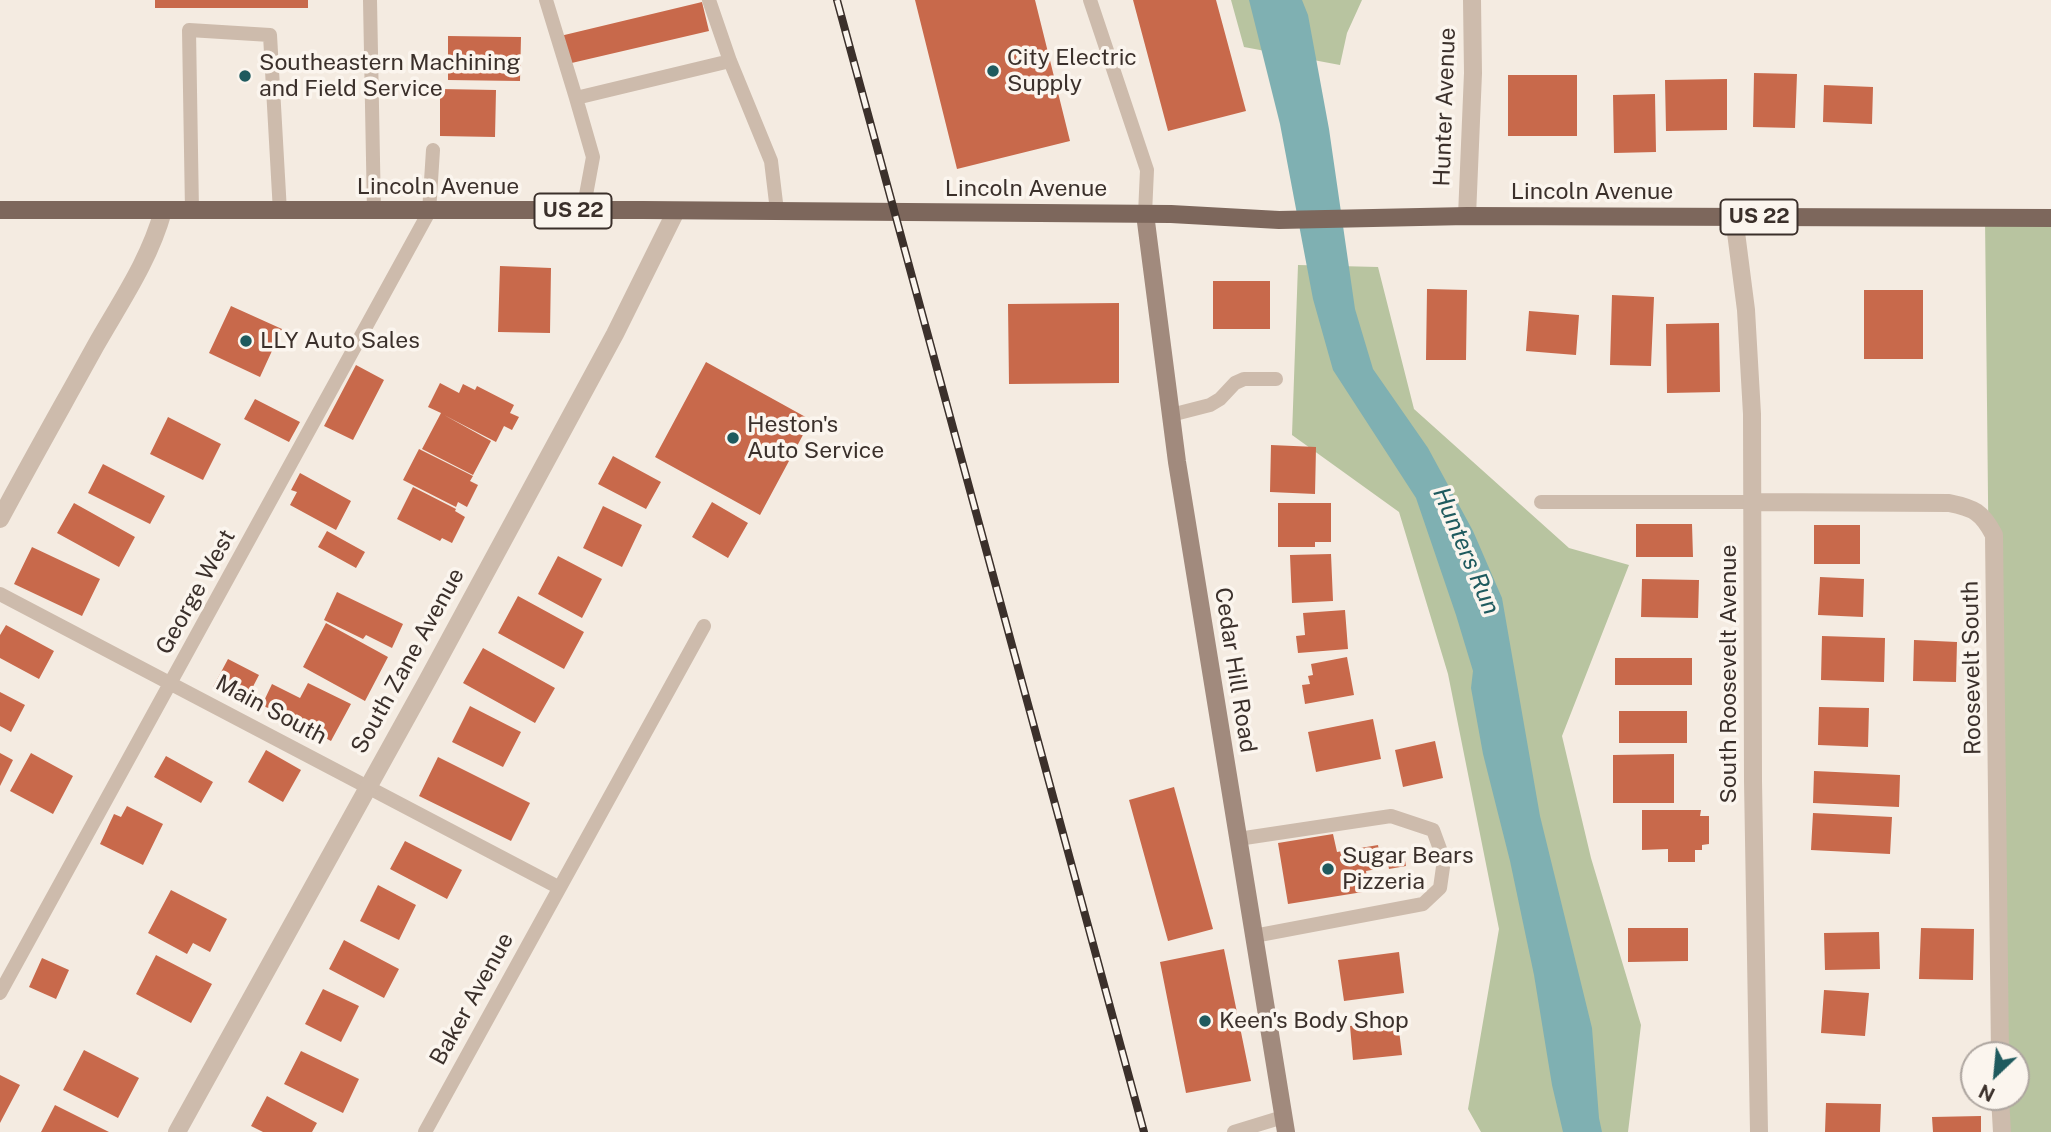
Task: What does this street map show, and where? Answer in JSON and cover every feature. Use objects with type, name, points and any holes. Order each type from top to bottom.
[{"type":"main road","name":"Lincoln Avenue","points":[[0,211],[777,211],[1145,214],[1279,220],[1467,216],[2051,218]]},
{"type":"main road","name":"Cedar Hill Road","points":[[1145,214],[1171,415],[1284,1125]]},
{"type":"street","name":"Hunter Avenue","points":[[1467,216],[1473,73],[1472,0]]},
{"type":"street","points":[[0,519],[52,422],[140,272],[163,211]]},
{"type":"street","name":"South Zane Avenue","points":[[177,1132],[427,681],[615,334],[676,211]]},
{"type":"street","name":"South Roosevelt Avenue","points":[[1734,217],[1746,310],[1752,414],[1753,781],[1759,1132]]},
{"type":"street","name":"Roosevelt South","points":[[1753,502],[1949,503],[1968,507],[1985,518],[1994,535],[2000,1041]]},
{"type":"street","points":[[2001,1111],[2002,1132]]},
{"type":"lane","points":[[370,0],[374,212]]},
{"type":"lane","points":[[546,0],[593,156],[583,211]]},
{"type":"lane","points":[[709,0],[730,61],[771,162],[777,211]]},
{"type":"lane","points":[[1090,0],[1147,170],[1145,214]]},
{"type":"lane","points":[[192,211],[189,30],[270,35],[280,212]]},
{"type":"lane","points":[[576,98],[730,61]]},
{"type":"lane","points":[[429,212],[433,150]]},
{"type":"lane","name":"George West","points":[[0,993],[429,212]]},
{"type":"lane","points":[[1171,415],[1210,405],[1220,399],[1235,383],[1244,379],[1276,379]]},
{"type":"lane","points":[[1541,502],[1753,502]]},
{"type":"lane","name":"Main South","points":[[0,594],[558,887]]},
{"type":"lane","name":"Baker Avenue","points":[[425,1132],[704,626]]},
{"type":"lane","points":[[1238,839],[1391,817],[1433,830],[1444,860],[1440,888],[1423,904],[1254,936]]},
{"type":"lane","points":[[1234,1132],[1284,1125]]},
{"type":"green space","points":[[1231,0],[1362,0],[1347,33],[1340,65],[1244,47]]},
{"type":"green space","points":[[1985,218],[2051,218],[2051,1132],[1994,1132],[1994,1111],[2030,1111],[2030,1041],[1994,1041]]},
{"type":"green space","points":[[1298,265],[1378,267],[1414,409],[1569,548],[1629,565],[1562,736],[1591,858],[1641,1025],[1628,1132],[1481,1132],[1468,1109],[1499,929],[1448,674],[1399,512],[1292,435]]},
{"type":"water","name":"Hunters Run","points":[[1249,0],[1302,0],[1308,15],[1329,129],[1355,309],[1373,369],[1428,448],[1473,531],[1502,598],[1540,816],[1592,1028],[1602,1132],[1563,1132],[1510,861],[1483,754],[1471,688],[1473,671],[1416,498],[1333,370],[1313,299],[1280,124]]},
{"type":"building","points":[[155,0],[308,0],[308,8],[155,8]]},
{"type":"building","name":"City Electric Supply","points":[[915,0],[1035,0],[1070,141],[957,169]]},
{"type":"building","points":[[1133,0],[1216,0],[1246,111],[1168,131]]},
{"type":"building","points":[[702,2],[709,31],[563,65],[556,37]]},
{"type":"building","points":[[448,36],[521,37],[520,81],[448,80]]},
{"type":"building","points":[[1754,73],[1797,74],[1795,128],[1753,127]]},
{"type":"building","points":[[1508,75],[1577,75],[1577,136],[1508,136]]},
{"type":"building","points":[[1727,79],[1727,130],[1666,131],[1665,80]]},
{"type":"building","points":[[1824,85],[1873,87],[1872,124],[1823,122]]},
{"type":"building","points":[[440,89],[496,90],[495,137],[440,136]]},
{"type":"building","points":[[1655,94],[1656,152],[1614,153],[1613,95]]},
{"type":"building","points":[[500,266],[551,268],[550,333],[498,332]]},
{"type":"building","points":[[1213,281],[1270,281],[1270,329],[1213,329]]},
{"type":"building","points":[[1427,289],[1467,290],[1466,360],[1426,360]]},
{"type":"building","points":[[1864,290],[1923,290],[1923,359],[1864,359]]},
{"type":"building","points":[[1612,295],[1654,297],[1651,366],[1610,365]]},
{"type":"building","points":[[1119,303],[1119,383],[1009,384],[1008,304]]},
{"type":"building","name":"LLY Auto Sales","points":[[231,306],[282,329],[260,377],[209,353]]},
{"type":"building","points":[[1529,311],[1579,315],[1576,355],[1526,351]]},
{"type":"building","points":[[1719,323],[1720,392],[1667,393],[1666,324]]},
{"type":"building","name":"Heston's Auto Service","points":[[706,362],[811,420],[760,515],[655,457]]},
{"type":"building","points":[[356,365],[384,380],[353,440],[324,426]]},
{"type":"building","points":[[440,383],[459,393],[463,384],[475,390],[477,386],[514,405],[510,413],[519,417],[512,430],[504,426],[496,442],[444,415],[491,441],[473,475],[422,449],[441,413],[428,407]]},
{"type":"building","points":[[255,399],[300,422],[289,442],[244,419]]},
{"type":"building","points":[[168,417],[221,444],[203,480],[150,454]]},
{"type":"building","points":[[1271,445],[1316,447],[1315,494],[1270,492]]},
{"type":"building","points":[[419,449],[473,476],[470,481],[478,485],[467,507],[458,502],[456,507],[403,480]]},
{"type":"building","points":[[613,456],[661,482],[646,509],[598,484]]},
{"type":"building","points":[[103,464],[165,496],[150,524],[88,493]]},
{"type":"building","points":[[300,473],[351,501],[336,530],[290,505],[297,492],[291,490]]},
{"type":"building","points":[[413,487],[456,509],[455,511],[465,517],[452,543],[442,538],[440,541],[397,519]]},
{"type":"building","points":[[712,502],[748,523],[728,558],[692,537]]},
{"type":"building","points":[[74,503],[135,537],[119,567],[57,533]]},
{"type":"building","points":[[1278,503],[1331,503],[1331,542],[1315,542],[1315,547],[1278,547]]},
{"type":"building","points":[[603,506],[642,525],[622,567],[583,548]]},
{"type":"building","points":[[1636,524],[1692,524],[1693,557],[1636,557]]},
{"type":"building","points":[[1814,525],[1860,525],[1860,564],[1814,564]]},
{"type":"building","points":[[327,531],[365,552],[356,568],[318,547]]},
{"type":"building","points":[[32,547],[100,579],[82,616],[14,584]]},
{"type":"building","points":[[1331,554],[1333,601],[1292,603],[1290,555]]},
{"type":"building","points":[[558,556],[602,579],[582,618],[538,594]]},
{"type":"building","points":[[1820,577],[1864,579],[1863,617],[1818,615]]},
{"type":"building","points":[[1642,579],[1699,580],[1698,618],[1641,617]]},
{"type":"building","points":[[337,592],[403,624],[392,648],[366,635],[363,639],[324,620]]},
{"type":"building","points":[[518,596],[584,632],[564,669],[498,633]]},
{"type":"building","points":[[1345,610],[1348,649],[1298,653],[1296,636],[1305,635],[1303,613]]},
{"type":"building","points":[[326,623],[388,657],[365,701],[303,667]]},
{"type":"building","points":[[6,625],[54,651],[39,679],[0,658],[0,635]]},
{"type":"building","points":[[1822,636],[1885,638],[1884,682],[1821,680]]},
{"type":"building","points":[[1914,640],[1957,642],[1956,682],[1913,681]]},
{"type":"building","points":[[483,648],[555,688],[535,723],[463,683]]},
{"type":"building","points":[[1347,657],[1354,695],[1305,704],[1302,685],[1310,684],[1308,676],[1313,675],[1311,664]]},
{"type":"building","points":[[1615,658],[1692,658],[1692,685],[1615,685]]},
{"type":"building","points":[[228,659],[259,675],[244,704],[213,687]]},
{"type":"building","points":[[308,683],[351,704],[331,741],[262,705],[272,684],[300,698]]},
{"type":"building","points":[[0,692],[25,705],[11,732],[0,726]]},
{"type":"building","points":[[470,706],[521,732],[503,767],[452,742]]},
{"type":"building","points":[[1819,707],[1869,708],[1868,747],[1818,745]]},
{"type":"building","points":[[1619,711],[1687,711],[1687,743],[1619,743]]},
{"type":"building","points":[[1373,719],[1381,759],[1316,772],[1308,732]]},
{"type":"building","points":[[1435,741],[1443,778],[1403,787],[1395,750]]},
{"type":"building","points":[[266,750],[301,770],[283,802],[248,782]]},
{"type":"building","points":[[0,753],[13,760],[0,786]]},
{"type":"building","points":[[31,753],[73,776],[53,814],[10,791]]},
{"type":"building","points":[[1674,754],[1674,803],[1613,803],[1613,755]]},
{"type":"building","points":[[166,756],[213,782],[201,803],[154,777]]},
{"type":"building","points":[[438,757],[530,803],[511,841],[419,796]]},
{"type":"building","points":[[1814,771],[1900,775],[1899,807],[1813,803]]},
{"type":"building","points":[[1174,787],[1213,929],[1168,941],[1129,800]]},
{"type":"building","points":[[127,806],[163,824],[143,865],[100,844],[114,814],[121,817]]},
{"type":"building","points":[[1642,810],[1701,810],[1700,816],[1709,816],[1709,844],[1702,845],[1702,850],[1695,850],[1695,862],[1668,862],[1668,849],[1642,850]]},
{"type":"building","points":[[1813,813],[1892,817],[1890,854],[1811,850]]},
{"type":"building","name":"Sugar Bears Pizzeria","points":[[1333,834],[1337,852],[1378,845],[1382,868],[1366,871],[1369,891],[1288,904],[1278,843]]},
{"type":"building","points":[[405,841],[462,870],[447,899],[390,869]]},
{"type":"building","points":[[1403,850],[1406,866],[1389,869],[1386,853]]},
{"type":"building","points":[[378,885],[416,905],[399,940],[360,921]]},
{"type":"building","points":[[171,890],[227,919],[210,952],[193,943],[187,954],[148,933]]},
{"type":"building","points":[[1628,928],[1688,928],[1688,961],[1628,962]]},
{"type":"building","points":[[1921,928],[1974,929],[1973,980],[1919,979]]},
{"type":"building","points":[[1879,932],[1880,969],[1825,970],[1824,933]]},
{"type":"building","points":[[344,940],[399,969],[384,998],[329,969]]},
{"type":"building","name":"Keen's Body Shop","points":[[1224,949],[1251,1081],[1186,1093],[1160,962]]},
{"type":"building","points":[[1399,952],[1404,993],[1344,1001],[1338,960]]},
{"type":"building","points":[[156,955],[212,984],[191,1023],[136,994]]},
{"type":"building","points":[[42,958],[69,970],[56,999],[29,987]]},
{"type":"building","points":[[323,989],[359,1006],[341,1042],[305,1024]]},
{"type":"building","points":[[1824,990],[1869,993],[1865,1036],[1821,1033]]},
{"type":"building","points":[[1398,1022],[1402,1055],[1353,1060],[1350,1026]]},
{"type":"building","points":[[84,1050],[139,1078],[118,1118],[63,1090]]},
{"type":"building","points":[[301,1051],[359,1079],[343,1113],[284,1084]]},
{"type":"building","points":[[0,1075],[20,1085],[0,1123]]},
{"type":"building","points":[[267,1096],[317,1123],[312,1132],[263,1132],[251,1126]]},
{"type":"building","points":[[1826,1103],[1881,1104],[1880,1132],[1825,1132]]},
{"type":"building","points":[[55,1105],[109,1132],[41,1132]]},
{"type":"building","points":[[1981,1116],[1981,1132],[1933,1132],[1932,1117]]},
{"type":"railway","points":[[837,0],[1144,1132]]},
{"type":"place","name":"City Electric Supply","points":[[993,71]]},
{"type":"place","name":"Southeastern Machining and Field Service","points":[[245,76]]},
{"type":"place","name":"LLY Auto Sales","points":[[246,341]]},
{"type":"place","name":"Heston's Auto Service","points":[[733,438]]},
{"type":"place","name":"Sugar Bears Pizzeria","points":[[1328,869]]},
{"type":"place","name":"Keen's Body Shop","points":[[1205,1021]]}]
